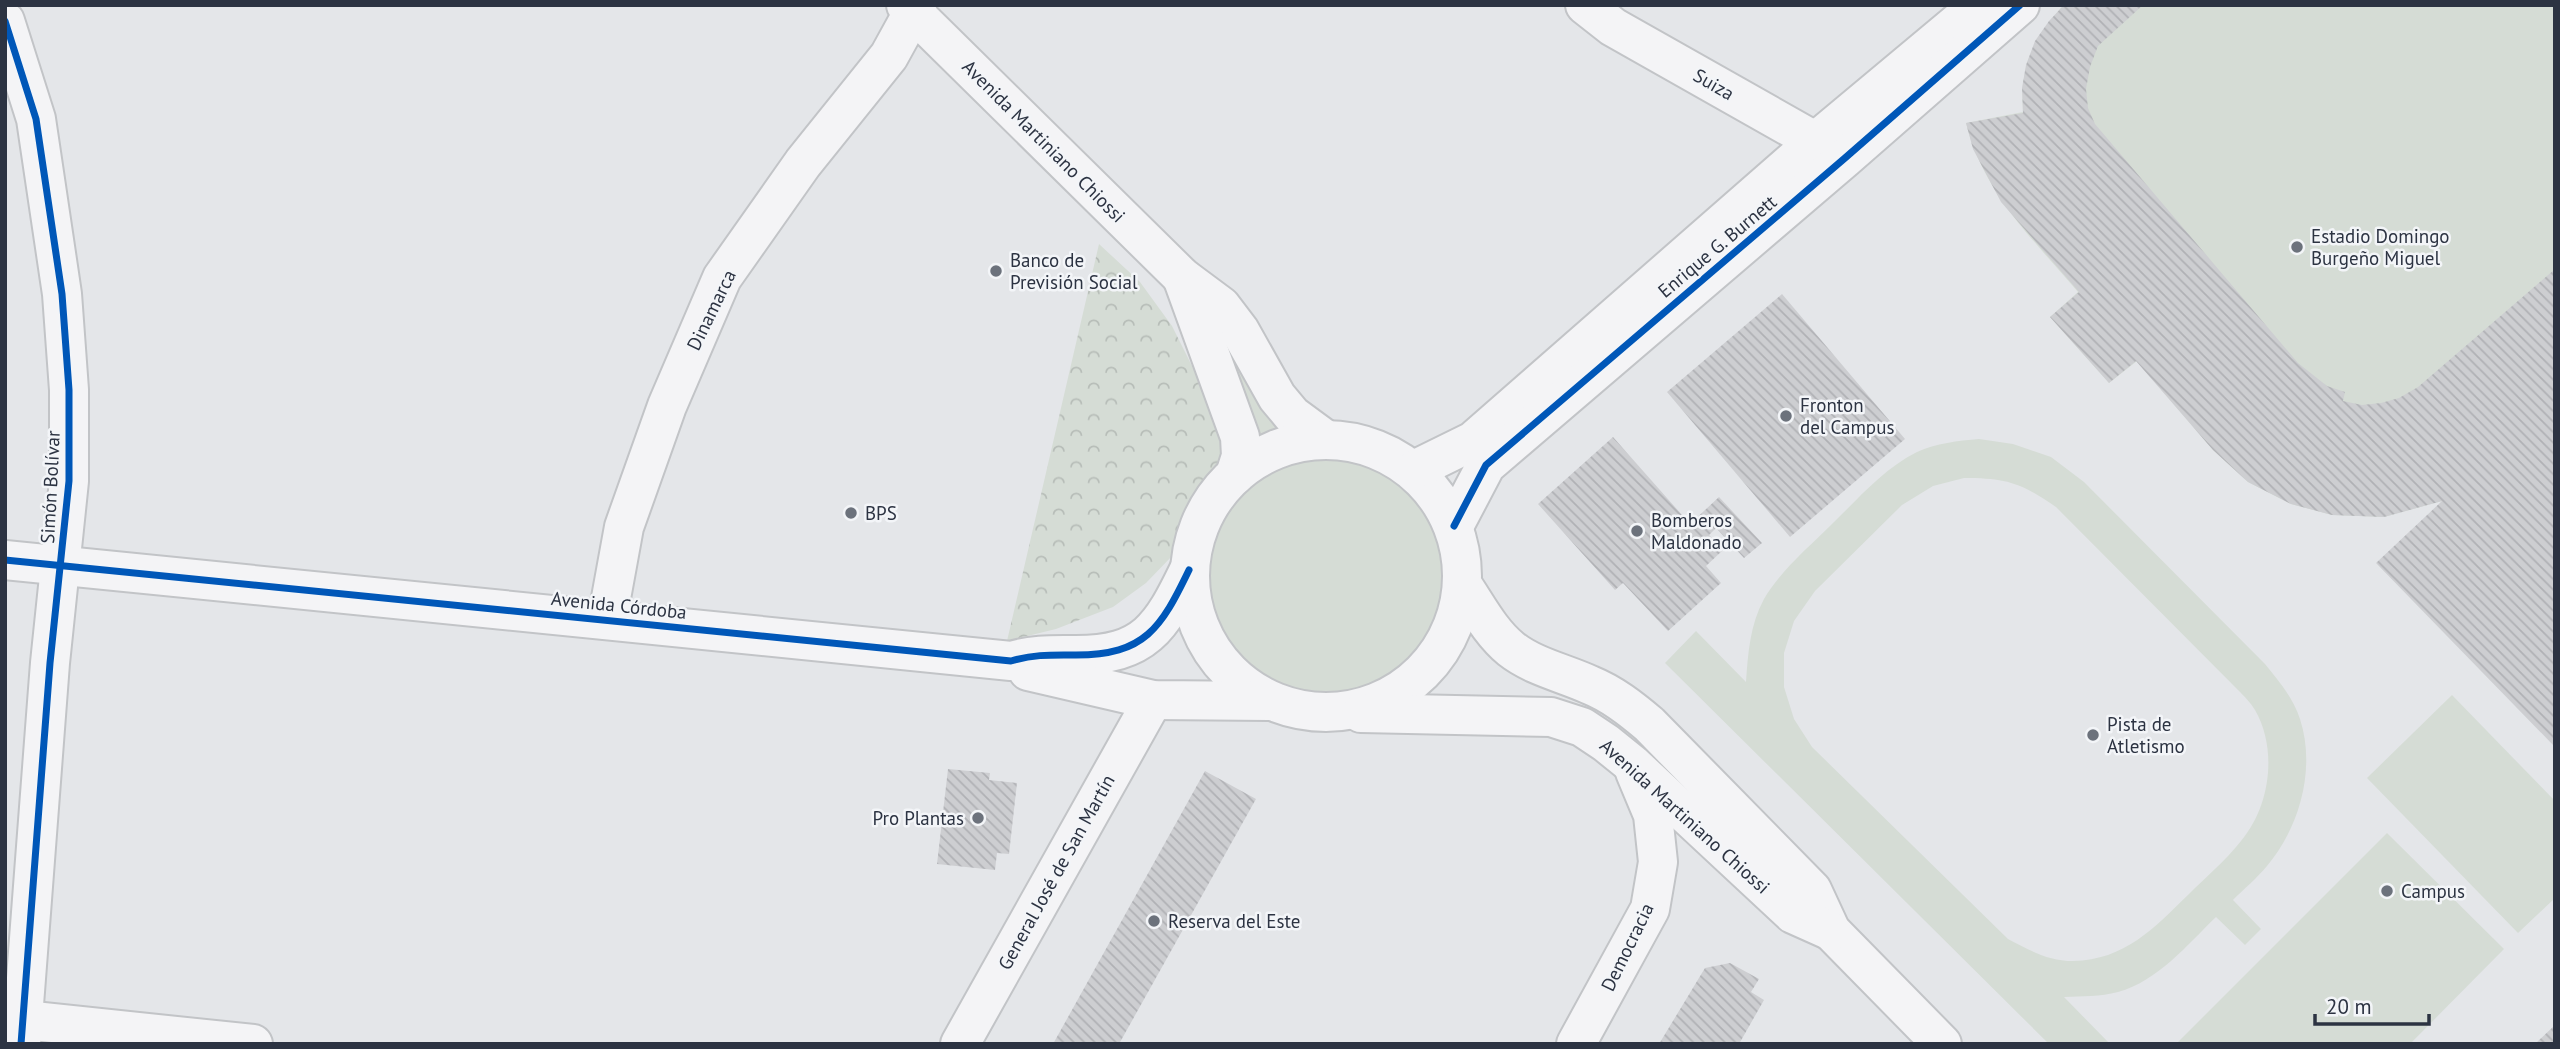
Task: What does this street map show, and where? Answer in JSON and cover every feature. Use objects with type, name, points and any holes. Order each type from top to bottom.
[{"type":"street","name":"Suiza","points":[[1585,5],[1613,27],[1831,150]]},
{"type":"street","name":"Enrique G. Burnett","points":[[1454,526],[1486,464],[1831,150],[1979,5]]},
{"type":"street","name":"Enrique G. Burnett","points":[[1414,470],[1473,441],[1831,150],[2020,5]]},
{"type":"street","name":"Avenida Martiniano Chiossi","points":[[912,8],[1182,277],[1221,306],[1240,331],[1277,397],[1292,415],[1326,440]]},
{"type":"street","name":"Dinamarca","points":[[607,620],[624,527],[667,407],[722,278],[803,163],[889,56],[912,8]]},
{"type":"street","name":"Simón Bolívar","points":[[5,21],[36,119],[62,294],[69,390],[69,481],[16,1027]]},
{"type":"street","name":"Avenida Martiniano Chiossi","points":[[1182,277],[1240,437],[1241,456],[1234,475]]},
{"type":"street","points":[[1326,440],[1368,446],[1388,454],[1414,470],[1440,500],[1454,526],[1461,554],[1462,583],[1458,610],[1449,635],[1436,657],[1418,677],[1398,693],[1374,704],[1348,710],[1323,713],[1295,709],[1269,701],[1245,687],[1225,669],[1209,648],[1197,623],[1191,597],[1189,570],[1193,543],[1202,518],[1216,495],[1234,475],[1259,457],[1287,445],[1326,440]]},
{"type":"street","name":"Avenida Córdoba","points":[[5,560],[1011,661],[1032,655],[1102,655],[1121,651],[1135,644],[1152,633],[1164,617],[1189,570]]},
{"type":"street","name":"Avenida Martiniano Chiossi","points":[[1462,583],[1492,629],[1510,648],[1528,661],[1592,685],[1623,702],[1649,724],[1812,890],[1831,931],[1942,1044]]},
{"type":"street","name":"Avenida Córdoba","points":[[1011,661],[1027,670],[1153,700],[1269,701]]},
{"type":"street","name":"General José de San Martín","points":[[960,1044],[1153,700]]},
{"type":"street","name":"Avenida Martiniano Chiossi","points":[[1323,713],[1551,717],[1581,727],[1632,764],[1793,914],[1831,931]]},
{"type":"street","name":"Democracia","points":[[1576,1044],[1650,909],[1658,862],[1653,816],[1632,764]]},
{"type":"street","points":[[16,1027],[253,1044]]},
{"type":"green space","name":"Estadio Domingo Burgeño Miguel","points":[[2063,5],[2555,5],[2555,417],[2442,501],[2384,517],[2332,515],[2291,504],[2248,482],[2213,450],[2137,361],[2109,383],[2050,317],[2078,292],[2027,234],[1997,193],[1974,148],[1966,123],[2023,112],[2026,66],[2036,42]]},
{"type":"green space","points":[[1099,244],[1140,282],[1172,326],[1223,437],[1222,463],[1195,498],[1174,554],[1146,583],[1113,607],[1056,629],[1007,641]]},
{"type":"green space","points":[[1217,327],[1252,391],[1279,425],[1279,429],[1267,438],[1257,431]]},
{"type":"green space","points":[[1979,439],[2013,444],[2051,457],[2084,482],[2265,664],[2294,704],[2305,738],[2302,796],[2288,833],[2267,866],[2233,900],[2261,929],[2245,945],[2216,917],[2171,961],[2133,987],[2104,995],[2064,997],[2110,1044],[2049,1044],[1665,663],[1696,631],[1746,682],[1756,619],[1764,599],[1787,569],[1893,467],[1924,449]],"holes":[[[1964,478],[1979,478],[2023,487],[2056,507],[2247,700],[2255,710],[2267,743],[2268,778],[2264,795],[2259,812],[2241,841],[2151,930],[2108,955],[2073,961],[2055,959],[2008,939],[1812,747],[1794,719],[1784,687],[1784,653],[1794,621],[1815,591],[1902,505],[1933,486]]]},
{"type":"green space","points":[[1313,440],[1339,440],[1378,450],[1402,463],[1422,480],[1439,500],[1452,524],[1460,549],[1460,603],[1452,628],[1439,652],[1422,672],[1402,689],[1378,702],[1353,710],[1313,712],[1286,706],[1262,696],[1240,681],[1221,662],[1206,640],[1196,616],[1190,589],[1190,563],[1196,536],[1206,512],[1221,490],[1240,471],[1262,456],[1286,446]]},
{"type":"green space","points":[[2452,695],[2555,801],[2555,898],[2518,933],[2367,778]]},
{"type":"green space","name":"Campus","points":[[2387,833],[2504,949],[2410,1044],[2180,1044],[2178,1042]]},
{"type":"building","points":[[2064,5],[2143,5],[2098,46],[2086,89],[2088,108],[2095,124],[2298,363],[2327,386],[2345,392],[2343,401],[2362,405],[2381,403],[2399,398],[2418,387],[2555,269],[2555,747],[2376,563],[2442,501],[2384,517],[2332,515],[2291,504],[2248,482],[2213,450],[2136,361],[2109,383],[2050,317],[2079,292],[2001,202],[1973,149],[1966,123],[2023,113],[2022,88],[2026,65],[2035,41]]},
{"type":"building","name":"Fronton del Campus","points":[[1782,294],[1905,439],[1790,537],[1667,392]]},
{"type":"building","name":"Bomberos Maldonado","points":[[1613,437],[1690,524],[1719,497],[1762,543],[1744,558],[1716,528],[1709,535],[1723,550],[1706,566],[1721,583],[1668,631],[1623,583],[1615,590],[1538,504]]},
{"type":"building","name":"Pro Plantas","points":[[948,769],[990,773],[989,780],[1017,783],[1009,854],[997,853],[995,870],[937,864]]},
{"type":"building","name":"Reserva del Este","points":[[1205,771],[1256,799],[1119,1044],[1053,1044]]},
{"type":"building","points":[[1730,963],[1759,979],[1751,992],[1764,1000],[1739,1044],[1659,1044],[1705,968]]},
{"type":"building","points":[[2555,1025],[2555,1044],[2535,1044]]},
{"type":"cycle path","points":[[1454,526],[1486,465],[2020,5]]},
{"type":"cycle path","points":[[5,21],[36,119],[62,294],[69,390],[69,481],[50,663],[21,1044]]},
{"type":"cycle path","points":[[5,560],[1011,661],[1044,655],[1100,654],[1135,643],[1159,622],[1189,570]]},
{"type":"place","name":"Estadio Domingo Burgeño Miguel","points":[[2297,247]]},
{"type":"place","name":"Banco de Previsión Social","points":[[996,271]]},
{"type":"place","name":"Fronton del Campus","points":[[1786,416]]},
{"type":"place","name":"BPS","points":[[851,513]]},
{"type":"place","name":"Bomberos Maldonado","points":[[1637,531]]},
{"type":"place","name":"Pista de Atletismo","points":[[2093,735]]},
{"type":"place","name":"Pro Plantas","points":[[978,818]]},
{"type":"place","name":"Campus","points":[[2387,891]]},
{"type":"place","name":"Reserva del Este","points":[[1154,921]]}]
